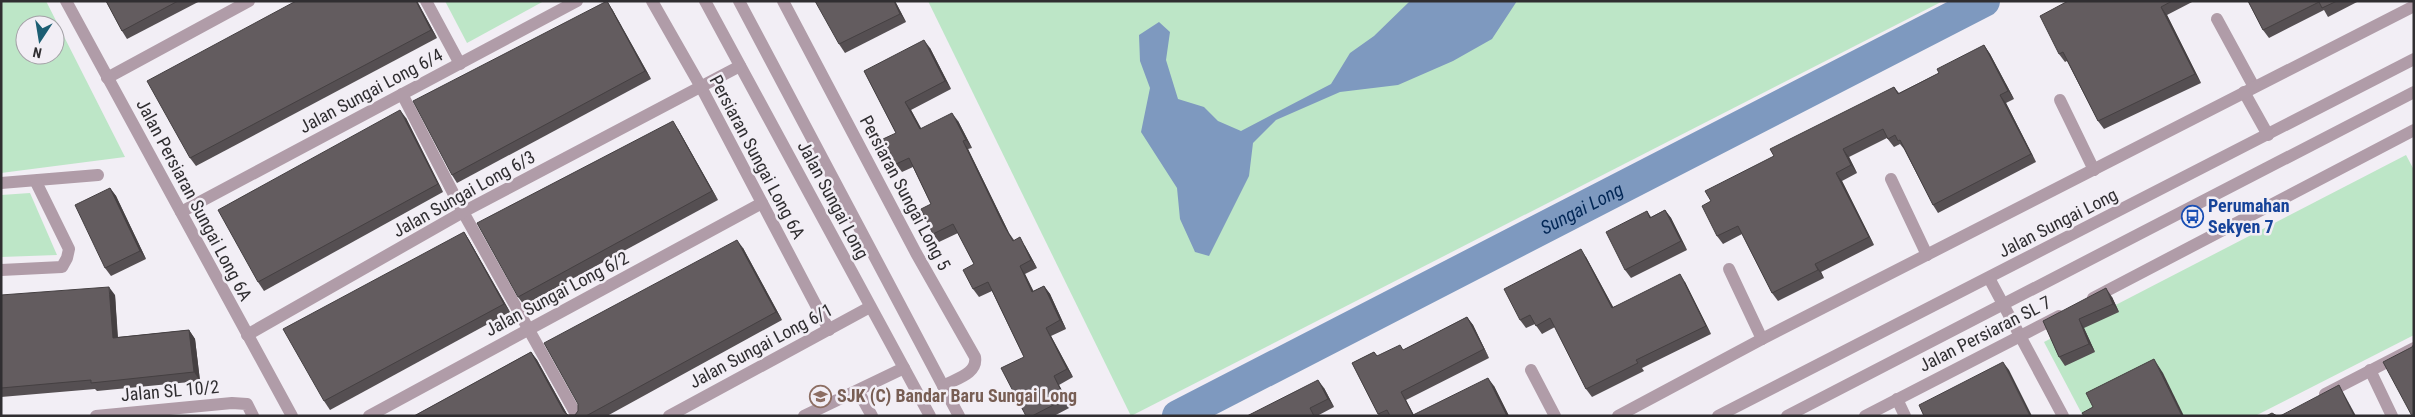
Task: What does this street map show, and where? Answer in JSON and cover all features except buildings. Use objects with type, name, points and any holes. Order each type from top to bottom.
[{"type":"street","name":"Jalan Persiaran Sungai Long 6A","points":[[66,1],[292,416]]},
{"type":"street","points":[[107,78],[249,1]]},
{"type":"street","points":[[426,1],[460,64]]},
{"type":"street","name":"Jalan Sungai Long 6/4","points":[[181,212],[577,1]]},
{"type":"street","name":"Persiaran Sungai Long 6A","points":[[652,1],[701,87],[829,330]]},
{"type":"street","name":"Jalan Sungai Long","points":[[705,1],[930,416]]},
{"type":"street","name":"Jalan Sungai Long","points":[[739,1],[942,386],[960,416]]},
{"type":"street","name":"Persiaran Sungai Long 5","points":[[783,1],[916,253],[975,357],[976,364],[972,370],[942,386]]},
{"type":"street","points":[[1618,416],[1762,339],[2414,6]]},
{"type":"street","points":[[2217,19],[2268,135]]},
{"type":"street","name":"Jalan Sungai Long","points":[[1718,416],[2414,59]]},
{"type":"street","name":"Jalan Sungai Long 6/3","points":[[247,335],[463,212],[740,66]]},
{"type":"street","points":[[1787,416],[2414,92]]},
{"type":"street","points":[[402,94],[463,212],[576,416]]},
{"type":"street","points":[[2060,100],[2094,170]]},
{"type":"street","name":"Jalan Persiaran SL 7","points":[[1865,416],[2413,133]]},
{"type":"street","points":[[1,183],[36,182],[98,175]]},
{"type":"street","points":[[1891,179],[1927,255]]},
{"type":"street","points":[[1,270],[62,267],[67,258],[69,249],[36,182]]},
{"type":"street","name":"Jalan Sungai Long 6/2","points":[[369,416],[762,203]]},
{"type":"street","points":[[1729,269],[1762,339]]},
{"type":"street","points":[[1989,278],[2063,416]]},
{"type":"street","name":"Jalan Sungai Long 6/1","points":[[669,416],[870,307]]},
{"type":"street","points":[[2310,402],[2414,348]]},
{"type":"street","points":[[809,415],[904,368]]},
{"type":"street","points":[[1531,370],[1555,416]]},
{"type":"street","points":[[2370,370],[2392,416]]},
{"type":"street","points":[[858,391],[872,416]]},
{"type":"street","points":[[1897,399],[1906,416]]},
{"type":"street","name":"Jalan SL 10/2","points":[[96,416],[232,403],[247,404],[253,416]]},
{"type":"green space","points":[[1,1],[46,1],[53,15],[15,15],[15,65],[65,65],[65,39],[125,157],[1,173]]},
{"type":"green space","points":[[445,1],[544,1],[467,43]]},
{"type":"green space","points":[[928,1],[1943,1],[1131,416]]},
{"type":"green space","points":[[2406,155],[2414,170],[2414,335],[2255,416],[2083,416],[2044,342]]},
{"type":"green space","points":[[30,193],[57,255],[1,257],[1,195]]},
{"type":"water","points":[[1410,1],[1517,1],[1492,39],[1453,61],[1398,85],[1340,92],[1276,120],[1253,143],[1249,176],[1209,256],[1195,252],[1180,219],[1177,188],[1141,132],[1150,88],[1140,61],[1139,35],[1159,22],[1170,32],[1166,60],[1178,99],[1204,107],[1218,121],[1241,131],[1331,84],[1350,53],[1374,36]]},
{"type":"waterway","name":"Sungai Long","points":[[1178,416],[1984,1]]},
{"type":"place","name":"Perumahan Sekyen 7","points":[[2192,216]]},
{"type":"place","name":"SJK (C) Bandar Baru Sungai Long","points":[[821,396]]}]
